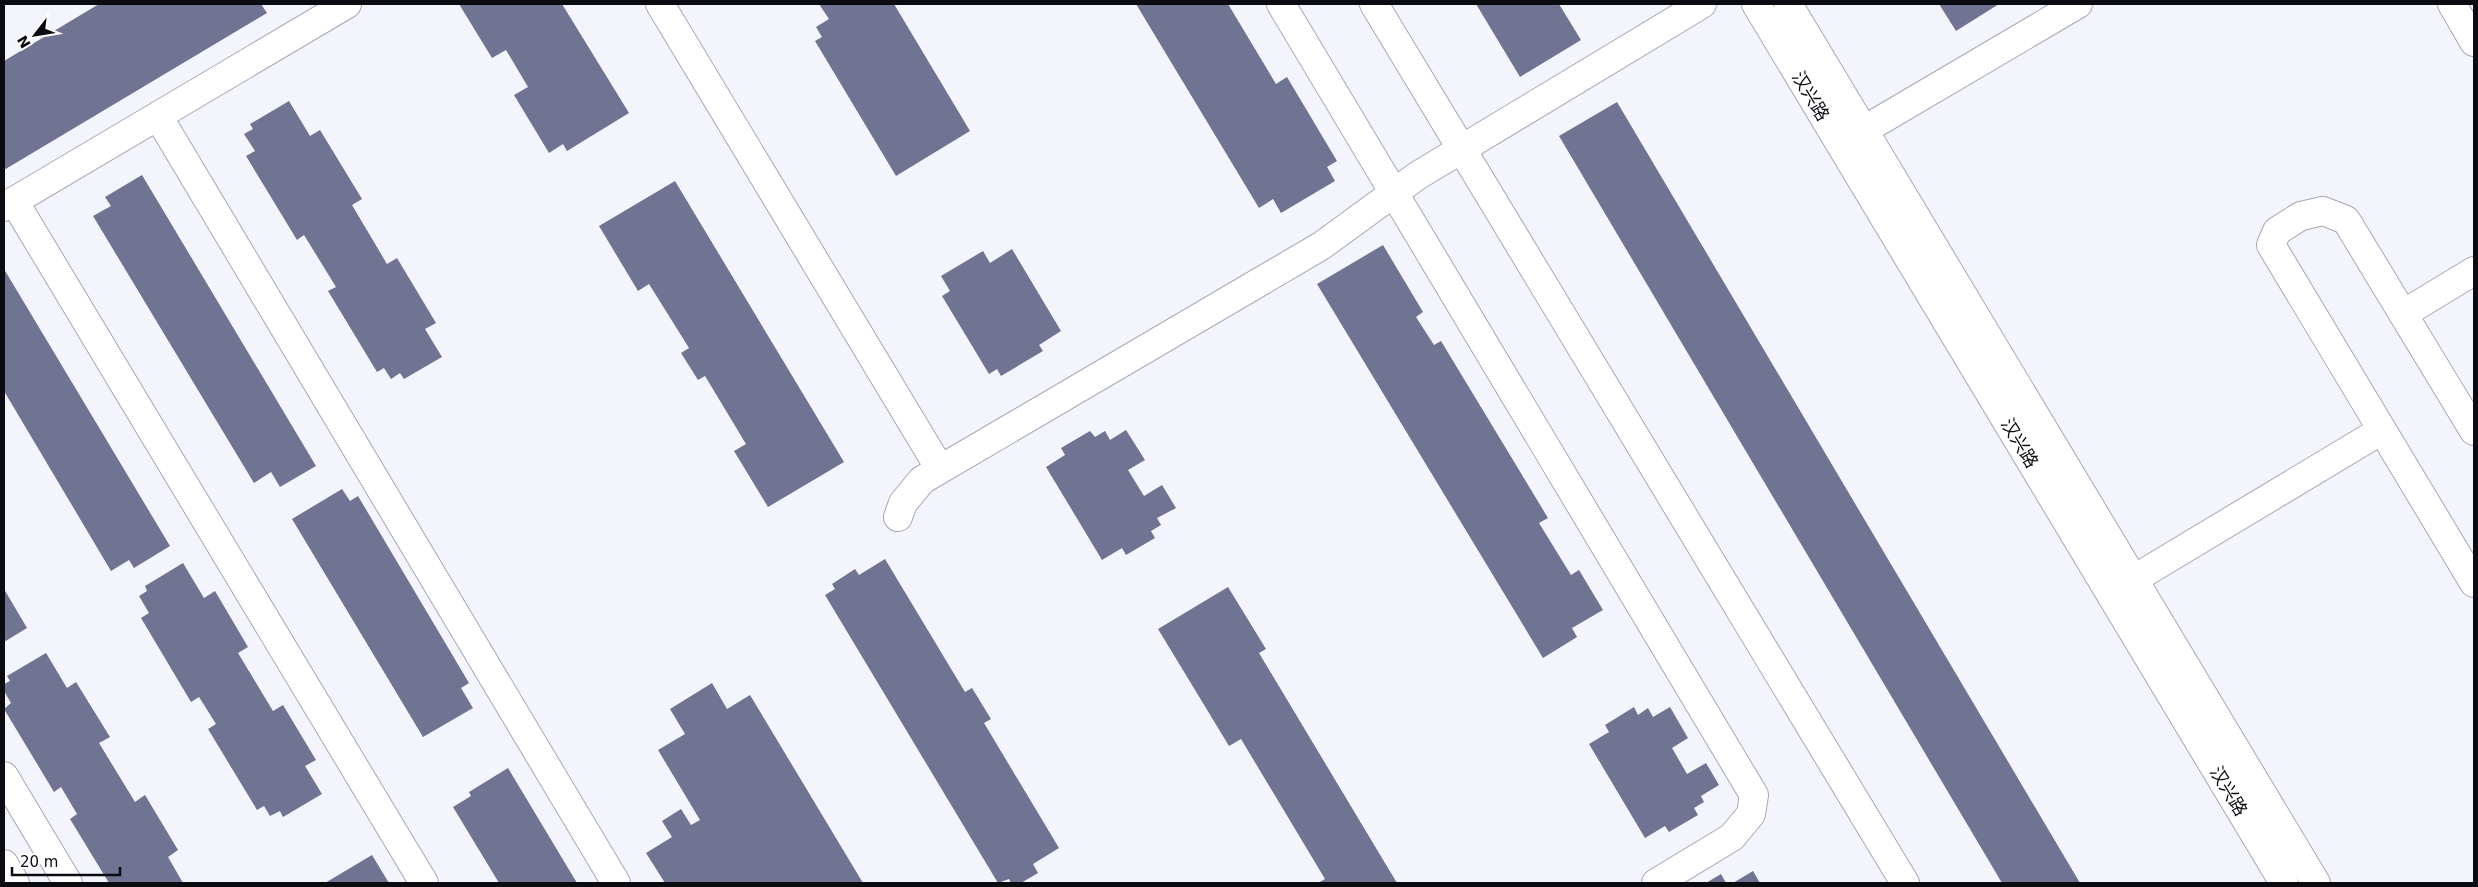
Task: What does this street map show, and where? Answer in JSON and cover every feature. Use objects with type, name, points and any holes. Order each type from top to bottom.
[{"type":"street","points":[[347,4],[9,204],[424,883]]},
{"type":"street","points":[[660,4],[940,469]]},
{"type":"street","points":[[1281,4],[1754,795],[1751,814],[1732,837],[1656,883]]},
{"type":"street","points":[[1374,4],[1905,883]]},
{"type":"street","points":[[898,518],[903,503],[922,480],[1321,246],[1394,193],[1462,149],[1702,4]]},
{"type":"street","name":"汉兴路","points":[[1756,4],[2284,883]]},
{"type":"street","name":"汉兴路","points":[[1788,4],[2316,883]]},
{"type":"street","points":[[1864,130],[2078,4]]},
{"type":"street","points":[[2452,4],[2474,42]]},
{"type":"street","points":[[158,116],[616,883]]},
{"type":"street","points":[[2474,431],[2346,220],[2322,211],[2301,216],[2277,231],[2271,245],[2474,583]]},
{"type":"street","points":[[2403,314],[2474,271]]},
{"type":"street","points":[[2134,579],[2382,430]]},
{"type":"street","points":[[4,776],[68,883]]},
{"type":"street","points":[[4,864],[15,883]]},
{"type":"building","points":[[99,4],[261,4],[267,13],[4,170],[4,61]]},
{"type":"building","points":[[459,4],[562,4],[629,113],[567,151],[563,144],[549,153],[514,95],[528,87],[506,50],[492,58]]},
{"type":"building","points":[[819,4],[894,4],[970,131],[896,176],[815,41],[822,37],[816,27],[829,19]]},
{"type":"building","points":[[1136,4],[1228,4],[1276,84],[1287,77],[1337,161],[1327,167],[1335,181],[1281,213],[1273,199],[1259,208]]},
{"type":"building","points":[[1476,4],[1559,4],[1581,40],[1520,77]]},
{"type":"building","points":[[1939,4],[1999,4],[1956,31]]},
{"type":"building","points":[[289,101],[310,136],[320,130],[362,199],[352,205],[387,264],[397,258],[436,323],[425,329],[442,357],[404,379],[400,373],[391,379],[384,368],[377,372],[328,291],[336,287],[304,235],[297,240],[246,156],[255,151],[244,134],[253,129],[250,124]]},
{"type":"building","points":[[1617,102],[2080,883],[2002,883],[1559,136]]},
{"type":"building","points":[[142,175],[316,466],[280,487],[271,472],[254,483],[93,216],[111,206],[105,197]]},
{"type":"building","points":[[675,181],[844,462],[768,507],[734,451],[746,444],[705,376],[698,380],[681,353],[689,348],[649,284],[638,291],[599,226]]},
{"type":"building","points":[[1383,245],[1423,312],[1416,317],[1434,345],[1441,341],[1548,518],[1539,523],[1571,575],[1579,570],[1603,610],[1572,628],[1577,637],[1543,658],[1317,284]]},
{"type":"building","points":[[1012,249],[1061,331],[1039,345],[1043,351],[1001,376],[997,369],[989,374],[942,296],[950,291],[941,276],[983,251],[990,263]]},
{"type":"building","points":[[4,269],[170,546],[134,568],[129,560],[111,571],[4,391]]},
{"type":"building","points":[[1126,430],[1145,460],[1128,470],[1144,496],[1162,485],[1176,508],[1157,518],[1161,525],[1151,531],[1155,538],[1126,555],[1122,548],[1102,560],[1046,467],[1065,455],[1061,448],[1090,431],[1095,437],[1105,431],[1110,440]]},
{"type":"building","points":[[342,489],[350,501],[358,496],[469,683],[461,688],[473,708],[423,737],[292,519]]},
{"type":"building","points":[[885,559],[965,692],[972,688],[991,719],[984,723],[1059,848],[1033,864],[1038,873],[1021,883],[1011,883],[1009,879],[998,883],[825,595],[835,589],[832,584],[855,569],[859,575]]},
{"type":"building","points":[[183,563],[204,598],[215,591],[248,647],[238,653],[273,711],[283,705],[316,760],[305,766],[322,794],[283,817],[280,811],[270,816],[264,806],[257,810],[208,729],[216,724],[199,697],[191,702],[141,618],[149,613],[139,596],[147,591],[145,586]]},
{"type":"building","points":[[1228,587],[1266,649],[1259,653],[1397,883],[1318,883],[1325,879],[1241,739],[1229,746],[1158,629]]},
{"type":"building","points":[[4,589],[27,628],[4,642]]},
{"type":"building","points":[[46,653],[67,688],[76,682],[110,737],[99,743],[135,802],[145,795],[178,850],[168,857],[183,883],[109,883],[70,819],[77,814],[61,787],[54,792],[4,709],[11,703],[4,691],[4,684],[10,681],[7,676]]},
{"type":"building","points":[[712,683],[727,709],[750,695],[863,883],[665,883],[646,853],[672,837],[662,821],[681,809],[691,825],[700,820],[658,750],[685,734],[670,709]]},
{"type":"building","points":[[1634,707],[1638,715],[1648,708],[1653,717],[1670,707],[1688,738],[1672,748],[1687,774],[1706,763],[1719,785],[1701,796],[1704,802],[1694,808],[1698,815],[1669,832],[1665,826],[1645,838],[1589,744],[1609,732],[1605,725]]},
{"type":"building","points":[[508,768],[577,883],[499,883],[453,807],[471,796],[469,792]]},
{"type":"building","points":[[372,855],[389,883],[325,883]]},
{"type":"building","points":[[1753,871],[1760,883],[1733,883]]},
{"type":"building","points":[[1721,874],[1726,883],[1706,883]]}]
